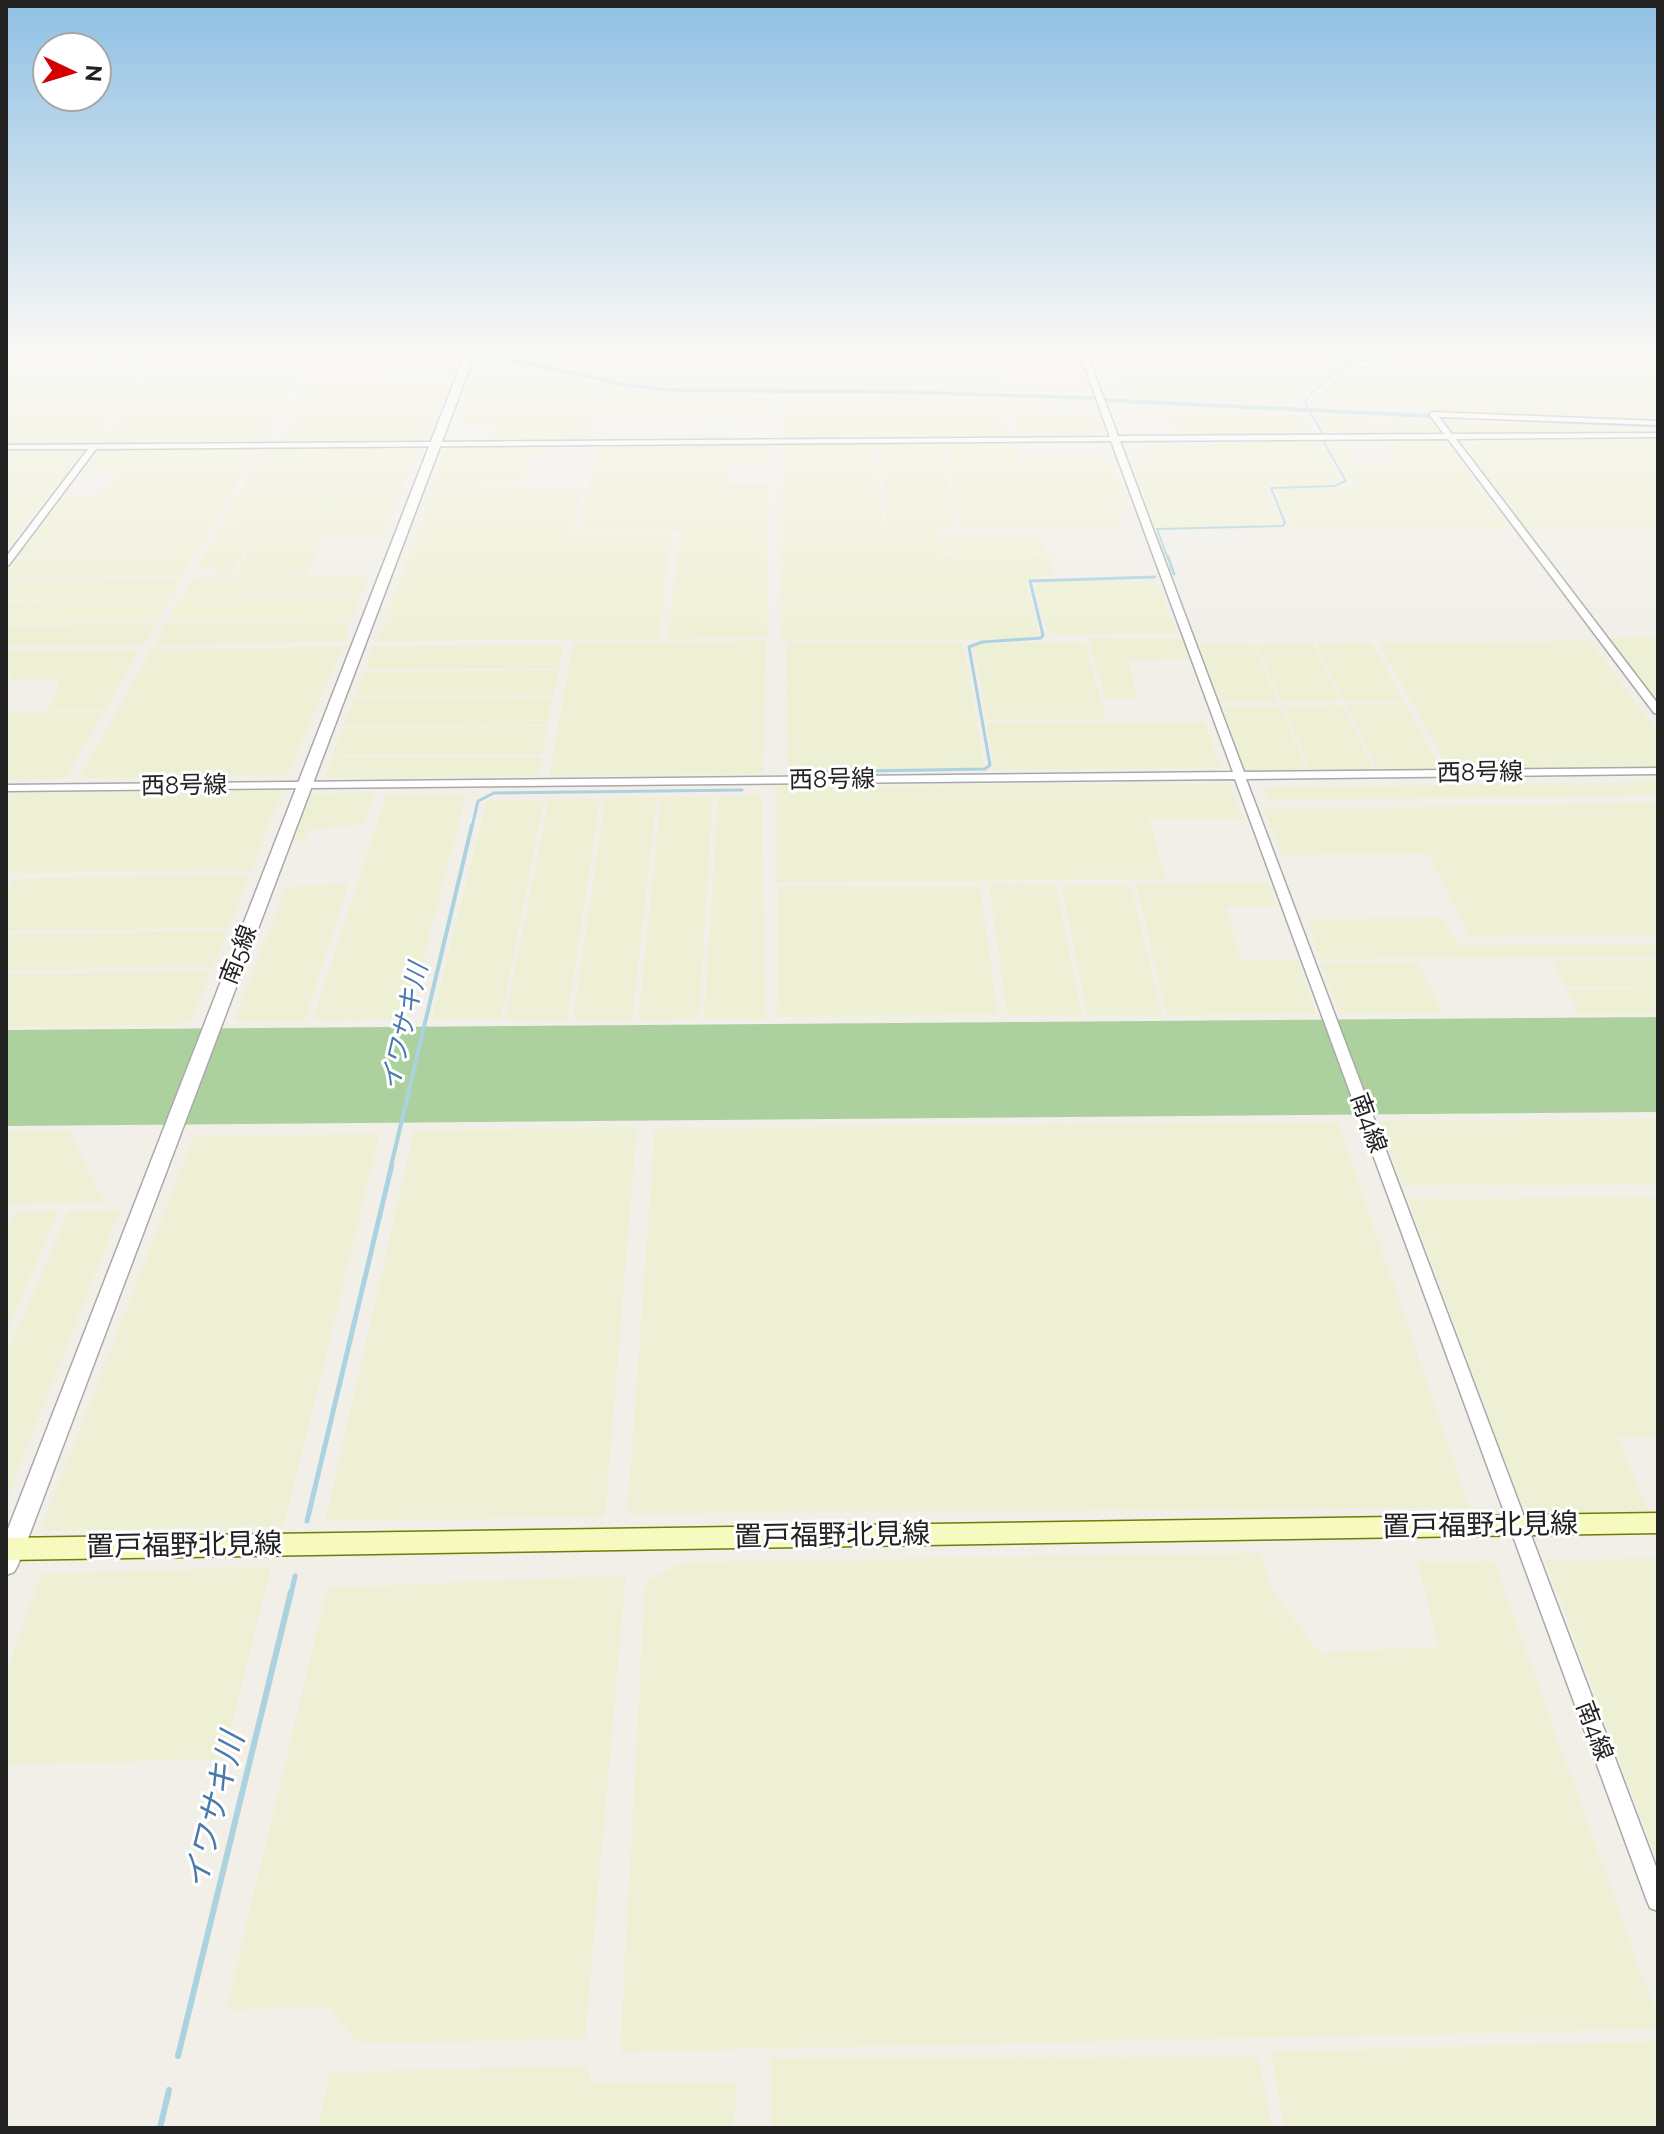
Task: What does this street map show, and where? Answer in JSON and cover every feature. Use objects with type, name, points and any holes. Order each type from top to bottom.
[{"type":"main road","name":"置戸福野北見線","points":[[8,1554],[1658,1523]]},
{"type":"street","points":[[6,563],[94,446]]},
{"type":"street","points":[[6,447],[164,446]]},
{"type":"street","name":"南5線","points":[[8,1554],[434,446]]},
{"type":"street","name":"南4線","points":[[1118,446],[1658,1901]]},
{"type":"street","points":[[1458,446],[1658,711]]},
{"type":"street","name":"西8号線","points":[[6,788],[1658,771]]},
{"type":"green space","points":[[556,446],[555,453],[532,453],[522,483],[433,485],[445,447]]},
{"type":"green space","points":[[769,446],[770,465],[728,466],[727,484],[768,484],[767,637],[668,639],[680,532],[577,532],[598,447]]},
{"type":"green space","points":[[784,446],[874,446],[884,531],[781,532]]},
{"type":"green space","points":[[879,446],[942,446],[955,530],[887,531]]},
{"type":"green space","points":[[946,446],[1016,446],[1020,459],[1111,458],[1126,497],[954,499]]},
{"type":"green space","points":[[1144,446],[1318,446],[1341,481],[1331,485],[1269,486],[1266,489],[1283,524],[1275,527],[1156,528],[1130,459],[1149,459]]},
{"type":"green space","points":[[1328,446],[1349,446],[1360,466],[1396,466],[1384,446],[1448,446],[1508,528],[1293,530],[1275,488],[1353,486]]},
{"type":"green space","points":[[1465,446],[1658,446],[1658,528],[1526,530]]},
{"type":"green space","points":[[418,448],[403,487],[242,489],[263,449]]},
{"type":"green space","points":[[257,449],[206,535],[33,537],[65,496],[101,495],[117,473],[82,473],[100,451]]},
{"type":"green space","points":[[85,450],[53,491],[6,491],[6,451]]},
{"type":"green space","points":[[582,488],[571,535],[671,535],[659,639],[377,641],[433,489]]},
{"type":"green space","points":[[403,489],[400,500],[393,503],[397,504],[393,516],[386,518],[225,519],[233,505],[391,503],[233,504],[241,491]]},
{"type":"green space","points":[[6,494],[48,494],[6,549]]},
{"type":"green space","points":[[1126,499],[1128,504],[1115,505],[1120,528],[959,530],[955,501]]},
{"type":"green space","points":[[224,521],[390,521],[387,532],[382,535],[215,536]]},
{"type":"green space","points":[[940,532],[943,554],[1049,553],[1055,576],[1026,581],[1030,601],[781,602],[782,533]]},
{"type":"green space","points":[[1040,535],[1045,552],[946,553],[944,536]]},
{"type":"green space","points":[[323,536],[307,574],[235,575],[256,537]]},
{"type":"green space","points":[[206,537],[195,555],[19,556],[31,539]]},
{"type":"green space","points":[[214,537],[252,537],[232,575],[214,574],[216,568],[196,568]]},
{"type":"green space","points":[[194,556],[183,576],[6,578],[16,561],[25,558]]},
{"type":"green space","points":[[369,576],[363,591],[356,595],[181,597],[192,578]]},
{"type":"green space","points":[[182,578],[171,598],[6,600],[6,580]]},
{"type":"green space","points":[[1156,580],[1177,634],[1054,635],[1047,630],[1035,585],[1046,581]]},
{"type":"green space","points":[[361,597],[353,617],[346,619],[166,622],[180,599]]},
{"type":"green space","points":[[170,600],[157,622],[6,623],[6,602]]},
{"type":"green space","points":[[1031,603],[1039,634],[1026,639],[782,639],[781,604]]},
{"type":"green space","points":[[350,623],[344,641],[154,645],[165,624]]},
{"type":"green space","points":[[156,624],[143,644],[6,646],[6,626]]},
{"type":"green space","points":[[1658,637],[1658,705],[1607,638]]},
{"type":"green space","points":[[1089,639],[1183,639],[1191,659],[1128,660],[1138,699],[1105,699]]},
{"type":"green space","points":[[766,641],[763,774],[549,776],[573,643]]},
{"type":"green space","points":[[1590,641],[1658,732],[1658,769],[1450,771],[1379,643]]},
{"type":"green space","points":[[786,642],[963,643],[984,765],[976,769],[788,769]]},
{"type":"green space","points":[[1079,642],[1086,645],[1106,719],[986,719],[974,647],[982,644]]},
{"type":"green space","points":[[1372,643],[1404,701],[1344,701],[1317,644]]},
{"type":"green space","points":[[1198,644],[1253,644],[1278,702],[1219,702]]},
{"type":"green space","points":[[1257,644],[1313,644],[1341,701],[1281,702]]},
{"type":"green space","points":[[564,645],[559,668],[366,669],[374,646]]},
{"type":"green space","points":[[343,647],[287,776],[79,778],[152,649]]},
{"type":"green space","points":[[139,650],[106,709],[47,710],[57,693],[59,680],[9,679],[11,673],[6,673],[6,651]]},
{"type":"green space","points":[[559,670],[553,696],[355,697],[364,672]]},
{"type":"green space","points":[[553,698],[547,724],[343,726],[354,699]]},
{"type":"green space","points":[[1342,705],[1375,772],[1312,773],[1283,706]]},
{"type":"green space","points":[[1346,705],[1406,705],[1442,772],[1379,772]]},
{"type":"green space","points":[[1222,706],[1280,706],[1309,773],[1245,774]]},
{"type":"green space","points":[[104,711],[65,779],[6,780],[6,712]]},
{"type":"green space","points":[[1205,722],[1221,768],[994,770],[987,723]]},
{"type":"green space","points":[[548,726],[542,754],[332,756],[342,728]]},
{"type":"green space","points":[[542,757],[538,776],[324,778],[332,758]]},
{"type":"green space","points":[[1658,782],[1658,795],[1269,801],[1263,787]]},
{"type":"green space","points":[[1230,784],[1243,819],[1149,819],[1166,879],[776,883],[777,786]]},
{"type":"green space","points":[[282,790],[251,871],[6,873],[6,793]]},
{"type":"green space","points":[[376,792],[363,824],[311,829],[304,841],[291,842],[309,794]]},
{"type":"green space","points":[[386,795],[466,795],[408,1019],[313,1020]]},
{"type":"green space","points":[[762,795],[765,1019],[704,1019],[718,796]]},
{"type":"green space","points":[[657,797],[632,1020],[573,1020],[605,798]]},
{"type":"green space","points":[[661,797],[713,797],[699,1019],[638,1020]]},
{"type":"green space","points":[[549,799],[600,799],[567,1020],[505,1020]]},
{"type":"green space","points":[[487,800],[544,800],[501,1019],[432,1019]]},
{"type":"green space","points":[[1658,803],[1658,936],[1471,937],[1428,854],[1282,855],[1264,809]]},
{"type":"green space","points":[[250,875],[229,928],[6,931],[6,895],[13,882],[23,878]]},
{"type":"green space","points":[[349,883],[305,1021],[234,1021],[286,887]]},
{"type":"green space","points":[[1269,883],[1277,906],[1226,907],[1241,960],[1298,960],[1316,1014],[1167,1015],[1136,884]]},
{"type":"green space","points":[[989,885],[1056,885],[1082,1015],[1007,1015]]},
{"type":"green space","points":[[1062,885],[1131,885],[1162,1015],[1087,1015]]},
{"type":"green space","points":[[980,886],[998,1014],[777,1017],[778,887]]},
{"type":"green space","points":[[1443,918],[1458,945],[1658,944],[1658,957],[1320,959],[1308,919]]},
{"type":"green space","points":[[222,931],[227,935],[213,967],[6,970],[6,935]]},
{"type":"green space","points":[[1553,961],[1658,961],[1658,986],[1566,987]]},
{"type":"green space","points":[[1419,962],[1443,1014],[1339,1014],[1321,963]]},
{"type":"green space","points":[[211,971],[193,1018],[181,1025],[6,1027],[6,974]]},
{"type":"green space","points":[[1658,988],[1658,1014],[1579,1014],[1566,989]]},
{"type":"green space","points":[[1658,1017],[1658,1112],[6,1126],[6,1030]]},
{"type":"green space","points":[[1658,1119],[1658,1184],[1402,1185],[1379,1121]]},
{"type":"green space","points":[[1338,1122],[1470,1508],[627,1514],[655,1128]]},
{"type":"green space","points":[[637,1127],[605,1517],[325,1521],[414,1131]]},
{"type":"green space","points":[[6,1131],[69,1131],[104,1202],[10,1204],[6,1212]]},
{"type":"green space","points":[[380,1134],[284,1526],[40,1531],[194,1136]]},
{"type":"green space","points":[[1658,1198],[1658,1436],[1618,1438],[1650,1513],[1525,1516],[1408,1199]]},
{"type":"green space","points":[[59,1211],[6,1332],[6,1234],[16,1212]]},
{"type":"green space","points":[[69,1211],[120,1211],[6,1501],[6,1355]]},
{"type":"green space","points":[[1261,1553],[1273,1592],[1320,1653],[1439,1646],[1418,1562],[1494,1561],[1658,2019],[1658,2029],[620,2052],[645,1583],[681,1562]]},
{"type":"green space","points":[[1658,1558],[1658,1853],[1654,1853],[1545,1560]]},
{"type":"green space","points":[[271,1567],[224,1759],[6,1765],[6,1675],[41,1574]]},
{"type":"green space","points":[[626,1575],[585,2040],[358,2043],[329,2007],[226,2010],[327,1588]]},
{"type":"green space","points":[[1658,2041],[1658,2128],[1284,2128],[1271,2052]]},
{"type":"green space","points":[[1259,2057],[1272,2128],[771,2128],[771,2058]]},
{"type":"green space","points":[[587,2066],[592,2082],[736,2083],[734,2128],[319,2128],[329,2072]]},
{"type":"waterway","name":"イワサキ川","points":[[1168,559],[1157,529],[1283,526],[1285,523],[1271,488],[1334,486],[1346,481],[1326,446]]},
{"type":"waterway","name":"イワサキ川","points":[[1168,557],[1174,574]]},
{"type":"waterway","name":"イワサキ川","points":[[803,772],[985,769],[990,765],[969,647],[982,642],[1041,638],[1043,635],[1030,581],[1155,577]]},
{"type":"waterway","name":"イワサキ川","points":[[472,827],[478,801],[494,793],[742,790]]},
{"type":"waterway","name":"イワサキ川","points":[[391,1166],[472,825]]},
{"type":"waterway","name":"イワサキ川","points":[[307,1521],[392,1164]]},
{"type":"waterway","name":"イワサキ川","points":[[291,1594],[295,1576]]},
{"type":"waterway","name":"イワサキ川","points":[[178,2056],[291,1592]]},
{"type":"waterway","name":"イワサキ川","points":[[160,2128],[169,2090]]}]
